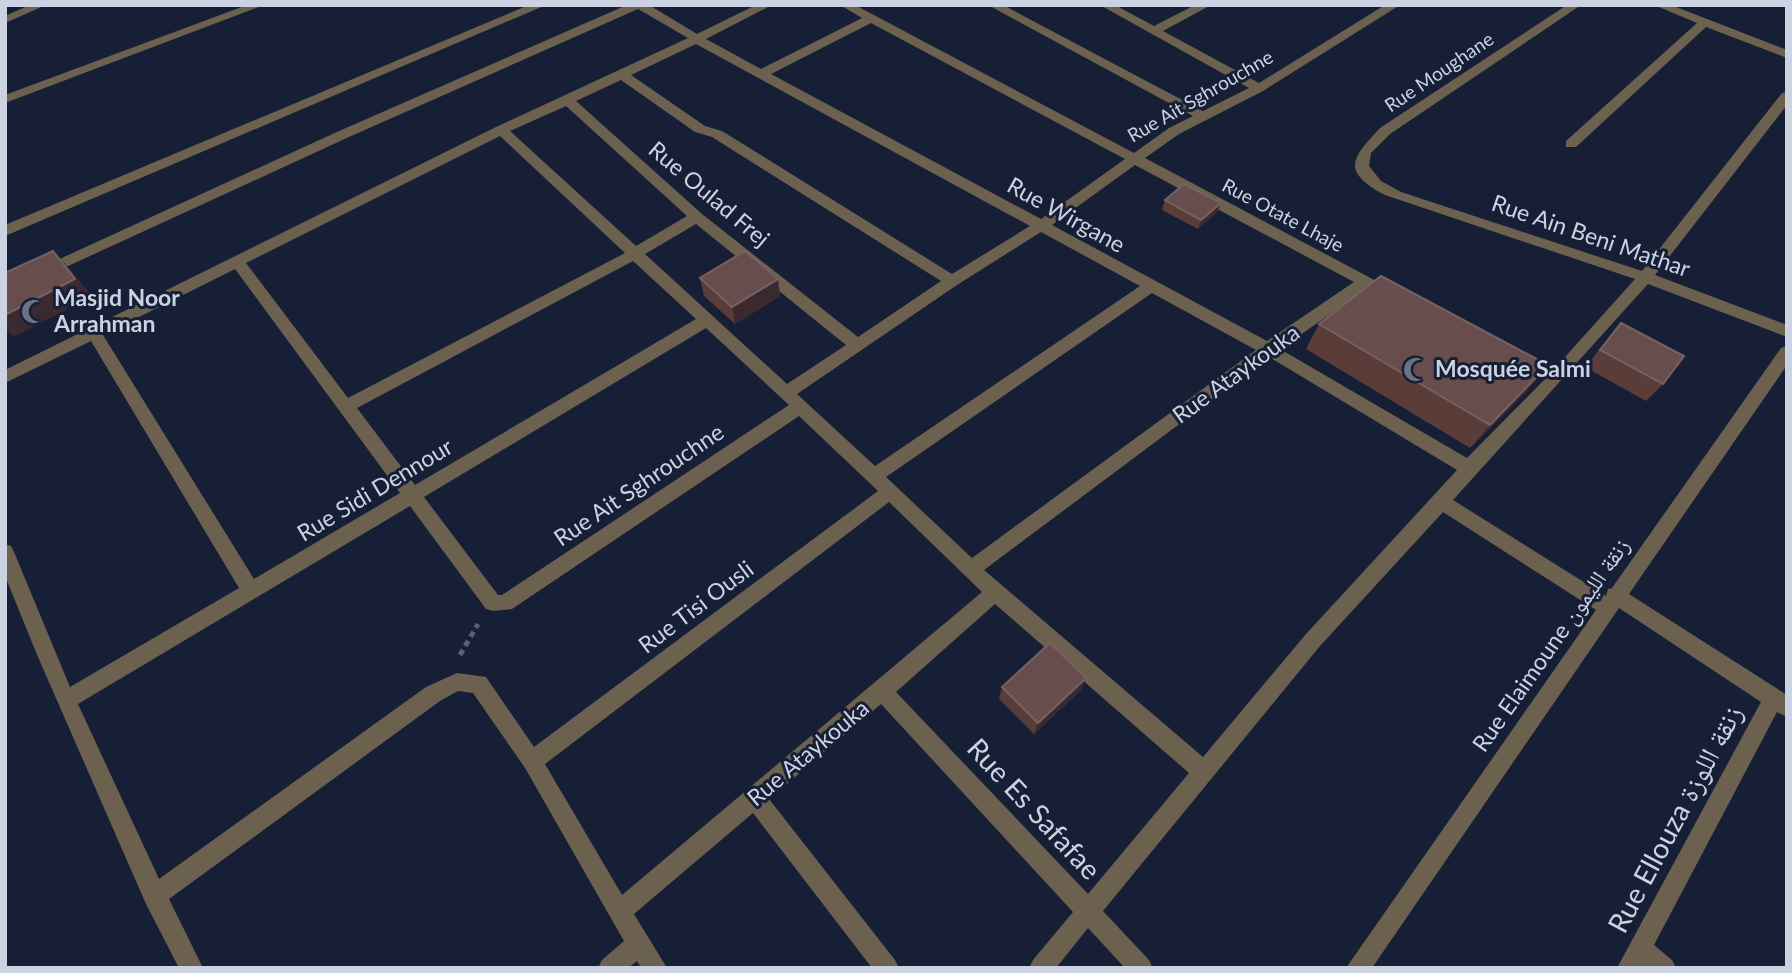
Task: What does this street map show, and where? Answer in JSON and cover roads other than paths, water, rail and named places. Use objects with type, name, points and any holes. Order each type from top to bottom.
[{"type":"street","points":[[5,20],[39,5]]},
{"type":"street","points":[[5,99],[258,5]]},
{"type":"street","points":[[5,231],[540,5]]},
{"type":"street","points":[[5,290],[332,140],[638,5]]},
{"type":"street","name":"Rue Wirgane","points":[[638,5],[1150,287],[1268,349],[1469,468]]},
{"type":"street","points":[[5,377],[501,130],[766,5]]},
{"type":"street","points":[[994,5],[1202,116]]},
{"type":"street","points":[[1106,5],[1259,88]]},
{"type":"street","points":[[1155,30],[1205,5]]},
{"type":"street","name":"Rue Ait Sghrouchne","points":[[786,393],[952,281],[1041,226],[1135,158],[1202,116],[1259,88],[1394,5]]},
{"type":"street","name":"Rue Moughane","points":[[1379,188],[1370,180],[1363,162],[1363,153],[1385,131],[1574,5]]},
{"type":"street","points":[[1660,5],[1787,54]]},
{"type":"street","name":"Rue Otate Lhaje","points":[[851,6],[1401,301]]},
{"type":"street","points":[[763,73],[872,18]]},
{"type":"street","points":[[1572,144],[1704,23]]},
{"type":"street","points":[[622,75],[700,129],[717,134],[952,281]]},
{"type":"street","points":[[1041,968],[1313,640],[1441,502],[1548,377],[1645,276],[1787,96]]},
{"type":"street","name":"Rue Oulad Frej","points":[[567,100],[697,217],[857,345]]},
{"type":"street","points":[[501,130],[786,393],[995,592],[1205,773]]},
{"type":"street","name":"Rue Ain Beni Mathar","points":[[1379,188],[1426,206],[1645,276],[1787,331]]},
{"type":"street","points":[[345,407],[634,254],[697,217]]},
{"type":"street","points":[[236,260],[411,497]]},
{"type":"street","name":"Rue Ataykouka","points":[[972,568],[1268,349],[1366,281]]},
{"type":"street","points":[[874,476],[1150,287]]},
{"type":"street","name":"Rue Sidi Dennour","points":[[68,699],[706,321]]},
{"type":"street","points":[[93,332],[252,592]]},
{"type":"street","name":"Rue Elaimoune زنقة الليمون","points":[[1358,968],[1611,601],[1787,352]]},
{"type":"street","name":"Rue Ait Sghrouchne","points":[[411,497],[499,603],[799,407]]},
{"type":"street","name":"Rue Tisi Ousli","points":[[532,761],[890,492]]},
{"type":"street","name":"Rue Ellouza زنقة اللوزة","points":[[1441,502],[1780,703],[1635,958]]},
{"type":"street","points":[[5,552],[154,896],[191,968]]},
{"type":"street","name":"Rue Ataykouka","points":[[619,912],[882,691],[995,592]]},
{"type":"street","points":[[154,896],[433,694],[457,682],[479,684],[532,761],[619,912],[655,968]]},
{"type":"street","name":"Rue Es Safafae","points":[[882,691],[1141,968]]},
{"type":"street","points":[[754,797],[887,968]]},
{"type":"street","points":[[610,968],[640,943]]},
{"type":"street","points":[[1635,958],[1664,968]]},
{"type":"place","name":"Masjid Noor Arrahman","points":[[34,311]]},
{"type":"place","name":"Mosquée Salmi","points":[[1415,369]]}]
